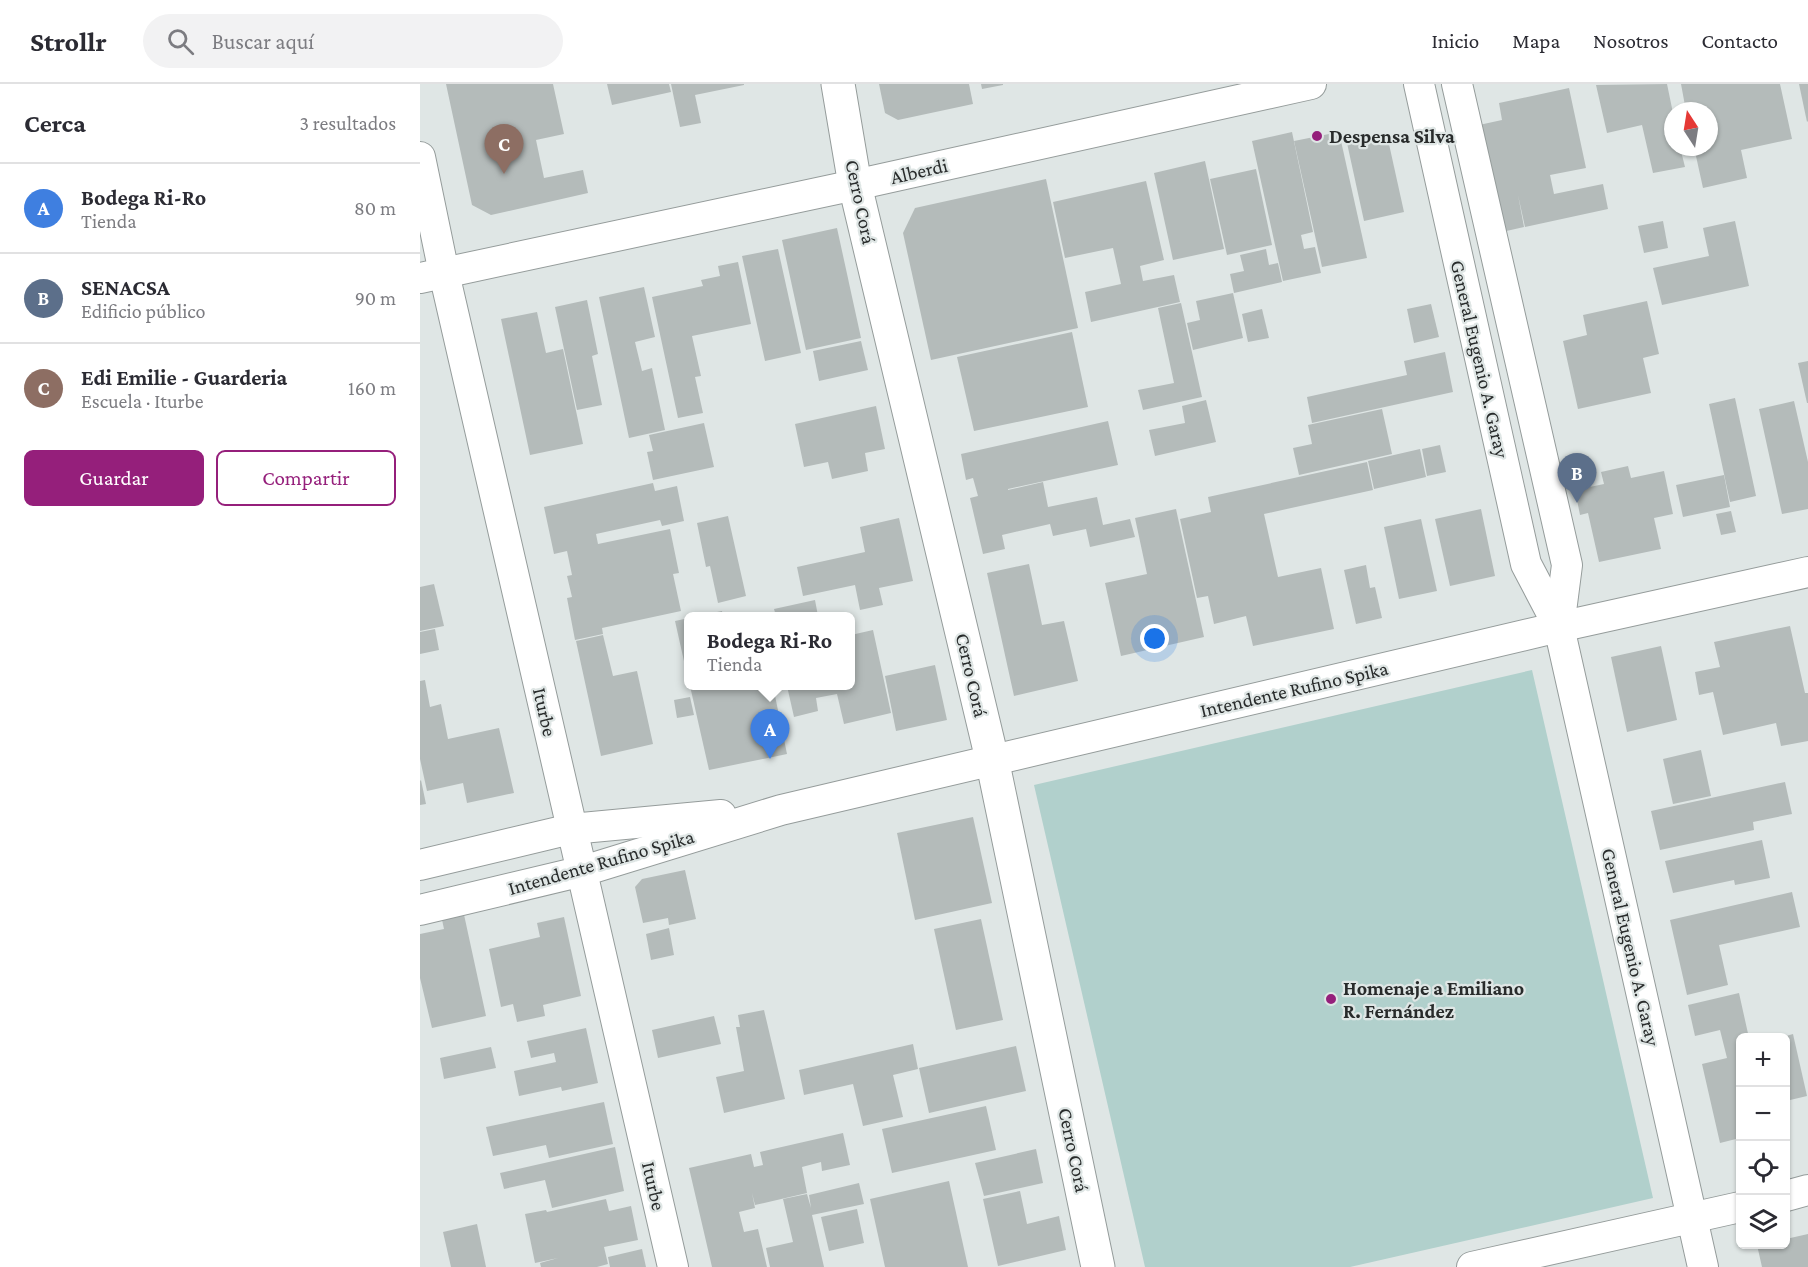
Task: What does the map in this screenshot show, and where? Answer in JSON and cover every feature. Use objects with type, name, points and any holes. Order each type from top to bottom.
[{"type":"street","name":"Cerro Corá","points":[[838,84],[855,185],[992,759],[1098,1267]]},
{"type":"street","name":"Alberdi","points":[[432,276],[1311,84]]},
{"type":"street","name":"General Eugenio A. Garay","points":[[1419,84],[1526,564],[1559,627],[1703,1267]]},
{"type":"street","name":"General Eugenio A. Garay","points":[[1457,84],[1567,565],[1559,627]]},
{"type":"street","name":"Iturbe","points":[[420,157],[432,276],[583,871],[673,1267]]},
{"type":"street","name":"Intendente Rufino Spika","points":[[420,910],[583,871],[781,810],[1559,627],[1808,572]]},
{"type":"street","name":"Intendente Rufino Spika","points":[[420,865],[572,829],[781,810]]},
{"type":"street","points":[[1789,1195],[1808,1190]]},
{"type":"street","points":[[1472,1267],[1736,1208]]},
{"type":"shaded area","points":[[1532,670],[1653,1198],[1350,1267],[1145,1267],[1034,785]]},
{"type":"building","points":[[446,84],[553,84],[564,134],[536,140],[544,178],[583,170],[588,193],[491,215],[472,205]]},
{"type":"building","points":[[607,84],[669,84],[671,92],[612,105]]},
{"type":"building","points":[[671,84],[744,85],[695,95],[701,123],[680,127]]},
{"type":"building","points":[[879,84],[969,84],[973,104],[898,120],[885,113]]},
{"type":"building","points":[[981,84],[1003,84],[1003,85],[982,89]]},
{"type":"building","points":[[1667,84],[1671,102],[1664,102],[1664,156],[1682,156],[1685,167],[1653,173],[1642,125],[1607,133],[1596,85]]},
{"type":"building","points":[[1681,84],[1780,84],[1792,139],[1741,150],[1747,178],[1703,188],[1696,156],[1718,156],[1718,102],[1684,102]]},
{"type":"building","points":[[1799,84],[1808,84],[1807,122]]},
{"type":"building","points":[[1569,88],[1586,168],[1550,175],[1554,194],[1603,184],[1608,209],[1525,227],[1518,195],[1524,227],[1502,232],[1479,125],[1502,120],[1499,103]]},
{"type":"building","points":[[1292,132],[1313,232],[1301,235],[1304,249],[1315,247],[1321,273],[1283,281],[1252,141]]},
{"type":"building","points":[[1339,132],[1367,258],[1322,267],[1294,141]]},
{"type":"building","points":[[1387,135],[1404,212],[1364,221],[1347,143]]},
{"type":"building","points":[[1205,161],[1224,249],[1173,260],[1154,173]]},
{"type":"building","points":[[1256,169],[1272,245],[1227,255],[1210,179]]},
{"type":"building","points":[[1046,179],[1078,328],[931,360],[903,233],[915,208]]},
{"type":"building","points":[[1146,181],[1164,260],[1140,266],[1143,281],[1174,275],[1180,302],[1091,322],[1085,292],[1121,284],[1113,248],[1065,258],[1053,202]]},
{"type":"building","points":[[1663,221],[1668,248],[1644,253],[1638,226]]},
{"type":"building","points":[[1735,221],[1749,286],[1662,305],[1653,268],[1709,256],[1703,228]]},
{"type":"building","points":[[837,228],[861,338],[806,350],[782,240]]},
{"type":"building","points":[[778,249],[801,353],[765,361],[742,256]]},
{"type":"building","points":[[1266,249],[1269,265],[1278,263],[1282,282],[1234,293],[1230,274],[1244,271],[1240,255]]},
{"type":"building","points":[[738,262],[751,324],[692,336],[701,376],[695,377],[703,413],[678,418],[652,297],[703,286],[701,280],[720,276],[718,266]]},
{"type":"building","points":[[644,287],[655,337],[635,342],[642,371],[652,368],[665,430],[629,438],[599,297]]},
{"type":"building","points":[[1233,293],[1243,338],[1193,350],[1187,323],[1200,320],[1196,301]]},
{"type":"building","points":[[587,300],[598,354],[592,356],[602,405],[577,410],[555,307]]},
{"type":"building","points":[[1647,301],[1659,354],[1643,358],[1651,393],[1578,409],[1563,341],[1587,335],[1583,315]]},
{"type":"building","points":[[1181,303],[1202,397],[1143,410],[1138,390],[1174,383],[1158,308]]},
{"type":"building","points":[[1431,304],[1439,337],[1414,343],[1407,309]]},
{"type":"building","points":[[1262,309],[1269,338],[1248,342],[1242,314]]},
{"type":"building","points":[[537,312],[546,353],[563,349],[583,444],[530,455],[501,319]]},
{"type":"building","points":[[1072,332],[1088,407],[974,431],[957,357]]},
{"type":"building","points":[[861,341],[868,370],[819,381],[813,351]]},
{"type":"building","points":[[1445,352],[1453,392],[1312,423],[1307,397],[1407,375],[1404,361]]},
{"type":"building","points":[[1808,361],[1808,403],[1807,403],[1798,363]]},
{"type":"building","points":[[1735,398],[1756,496],[1730,502],[1709,404]]},
{"type":"building","points":[[1206,400],[1216,442],[1155,456],[1149,430],[1185,423],[1182,406]]},
{"type":"building","points":[[1794,401],[1808,462],[1808,509],[1782,514],[1759,409]]},
{"type":"building","points":[[876,406],[885,449],[865,453],[868,471],[832,479],[828,462],[804,467],[795,424]]},
{"type":"building","points":[[1382,409],[1392,454],[1299,475],[1293,448],[1312,444],[1308,425]]},
{"type":"building","points":[[1108,421],[1118,465],[1008,489],[1008,490],[1043,482],[1048,507],[1097,497],[1103,525],[1130,519],[1135,537],[1090,547],[1086,529],[1053,536],[1050,524],[1002,535],[1005,549],[983,554],[970,498],[978,496],[973,478],[966,480],[961,454]]},
{"type":"building","points":[[704,423],[714,467],[653,480],[647,452],[653,451],[649,435]]},
{"type":"building","points":[[1440,445],[1446,472],[1427,476],[1422,449]]},
{"type":"building","points":[[1420,449],[1426,477],[1374,489],[1368,461]]},
{"type":"building","points":[[1367,462],[1373,490],[1264,514],[1278,577],[1321,568],[1334,629],[1253,646],[1246,616],[1214,624],[1208,596],[1197,598],[1180,519],[1211,512],[1208,497]]},
{"type":"building","points":[[1628,466],[1631,478],[1664,471],[1673,514],[1654,518],[1661,549],[1599,562],[1588,513],[1580,515],[1575,490],[1604,484],[1601,472]]},
{"type":"building","points":[[1724,475],[1730,507],[1683,517],[1676,485]]},
{"type":"building","points":[[653,483],[655,491],[677,486],[684,521],[662,526],[660,520],[596,534],[598,544],[670,529],[679,573],[673,574],[681,611],[602,628],[603,634],[575,640],[567,598],[572,597],[567,576],[572,575],[567,551],[554,554],[544,507]]},
{"type":"building","points":[[1176,509],[1204,637],[1121,656],[1105,583],[1147,574],[1135,518]]},
{"type":"building","points":[[1481,509],[1495,576],[1450,586],[1435,519]]},
{"type":"building","points":[[1731,511],[1736,532],[1721,535],[1716,514]]},
{"type":"building","points":[[728,516],[746,596],[718,603],[710,566],[706,567],[697,523]]},
{"type":"building","points":[[899,518],[913,581],[879,588],[883,605],[860,610],[855,585],[803,596],[797,567],[865,552],[860,527]]},
{"type":"building","points":[[1421,519],[1437,591],[1399,599],[1384,527]]},
{"type":"building","points":[[1029,564],[1042,625],[1064,621],[1078,681],[1014,696],[987,573]]},
{"type":"building","points":[[1366,565],[1370,588],[1375,587],[1382,618],[1356,624],[1344,570]]},
{"type":"building","points":[[434,584],[444,626],[420,631],[420,587]]},
{"type":"building","points":[[815,600],[817,612],[775,612],[774,609]]},
{"type":"building","points":[[684,619],[684,661],[675,621]]},
{"type":"building","points":[[1790,626],[1805,693],[1808,693],[1808,741],[1781,746],[1776,723],[1723,735],[1713,692],[1699,695],[1695,672],[1720,667],[1714,642]]},
{"type":"building","points":[[435,629],[439,650],[420,654],[420,632]]},
{"type":"building","points":[[873,630],[891,713],[844,724],[837,694],[816,698],[818,711],[794,717],[788,690],[855,690],[855,634]]},
{"type":"building","points":[[603,635],[613,676],[637,671],[653,744],[601,756],[576,641]]},
{"type":"building","points":[[1661,646],[1677,720],[1627,732],[1611,657]]},
{"type":"building","points":[[935,665],[947,720],[896,731],[885,676]]},
{"type":"building","points":[[425,680],[430,707],[441,704],[448,739],[499,728],[514,793],[467,803],[463,783],[427,791],[420,759],[420,681]]},
{"type":"building","points":[[691,690],[774,690],[787,754],[709,770]]},
{"type":"building","points":[[690,697],[694,715],[677,718],[674,700]]},
{"type":"building","points":[[1701,750],[1711,796],[1673,804],[1663,759]]},
{"type":"building","points":[[420,781],[426,804],[420,805]]},
{"type":"building","points":[[1785,782],[1792,814],[1753,822],[1754,830],[1660,850],[1651,811]]},
{"type":"building","points":[[973,817],[992,903],[915,920],[897,833]]},
{"type":"building","points":[[1762,840],[1770,878],[1735,885],[1734,880],[1673,893],[1665,861]]},
{"type":"building","points":[[685,870],[696,919],[669,925],[668,918],[643,923],[635,887],[642,879]]},
{"type":"building","points":[[1792,892],[1800,927],[1719,945],[1728,985],[1687,995],[1670,920]]},
{"type":"building","points":[[463,910],[486,1016],[432,1028],[420,978],[420,934],[444,929],[441,915]]},
{"type":"building","points":[[564,917],[581,996],[543,1005],[545,1016],[517,1022],[513,1004],[501,1007],[489,949],[540,937],[537,923]]},
{"type":"building","points":[[981,919],[1003,1020],[956,1030],[934,929]]},
{"type":"building","points":[[669,928],[674,955],[651,960],[646,934]]},
{"type":"building","points":[[1739,993],[1748,1033],[1736,1033],[1736,1139],[1720,1143],[1702,1064],[1727,1058],[1720,1030],[1695,1036],[1688,1005]]},
{"type":"building","points":[[764,1010],[785,1099],[724,1113],[716,1077],[744,1071],[736,1027],[740,1027],[738,1015]]},
{"type":"building","points":[[714,1016],[721,1044],[658,1058],[652,1030]]},
{"type":"building","points":[[586,1028],[598,1083],[562,1091],[561,1087],[519,1096],[514,1071],[556,1062],[554,1053],[531,1058],[527,1041]]},
{"type":"building","points":[[1793,1034],[1807,1096],[1790,1100],[1790,1087],[1790,1035]]},
{"type":"building","points":[[913,1044],[918,1069],[893,1075],[903,1117],[863,1126],[853,1084],[804,1095],[799,1070]]},
{"type":"building","points":[[1016,1046],[1026,1091],[929,1113],[919,1068]]},
{"type":"building","points":[[491,1047],[496,1068],[444,1079],[440,1058]]},
{"type":"building","points":[[604,1102],[613,1144],[549,1158],[546,1145],[493,1156],[486,1127]]},
{"type":"building","points":[[986,1106],[996,1150],[892,1173],[882,1129]]},
{"type":"building","points":[[843,1133],[850,1165],[822,1171],[821,1162],[802,1167],[807,1193],[755,1205],[752,1193],[755,1208],[739,1212],[744,1232],[758,1229],[767,1267],[712,1267],[689,1168],[751,1154],[754,1167],[763,1165],[760,1152]]},
{"type":"building","points":[[615,1147],[624,1191],[552,1208],[545,1180],[504,1189],[500,1173]]},
{"type":"building","points":[[1036,1149],[1043,1183],[984,1196],[975,1163]]},
{"type":"building","points":[[949,1181],[968,1267],[885,1267],[870,1199]]},
{"type":"building","points":[[859,1183],[864,1204],[812,1215],[824,1267],[770,1267],[766,1248],[793,1242],[783,1199],[807,1194],[811,1208],[809,1195]]},
{"type":"building","points":[[1020,1191],[1027,1224],[1059,1216],[1066,1250],[998,1266],[983,1199]]},
{"type":"building","points":[[606,1199],[609,1211],[631,1206],[638,1240],[604,1247],[608,1264],[597,1267],[541,1267],[540,1263],[558,1258],[535,1263],[525,1214],[546,1210],[547,1212]]},
{"type":"building","points":[[857,1209],[864,1243],[829,1251],[821,1217]]},
{"type":"building","points":[[477,1224],[486,1267],[451,1267],[443,1232]]},
{"type":"building","points":[[1808,1234],[1808,1267],[1762,1267],[1758,1249],[1790,1249],[1790,1238]]},
{"type":"building","points":[[642,1249],[646,1267],[610,1267],[608,1257]]},
{"type":"place","name":"Despensa Silva","points":[[1317,136]]},
{"type":"place","name":"Edi Emilie - Guarderia","points":[[504,174]]},
{"type":"place","name":"SENACSA","points":[[1577,503]]},
{"type":"place","name":"Bodega Ri-Ro","points":[[770,759]]},
{"type":"place","name":"Homenaje a Emiliano R. Fernández","points":[[1331,999]]}]
